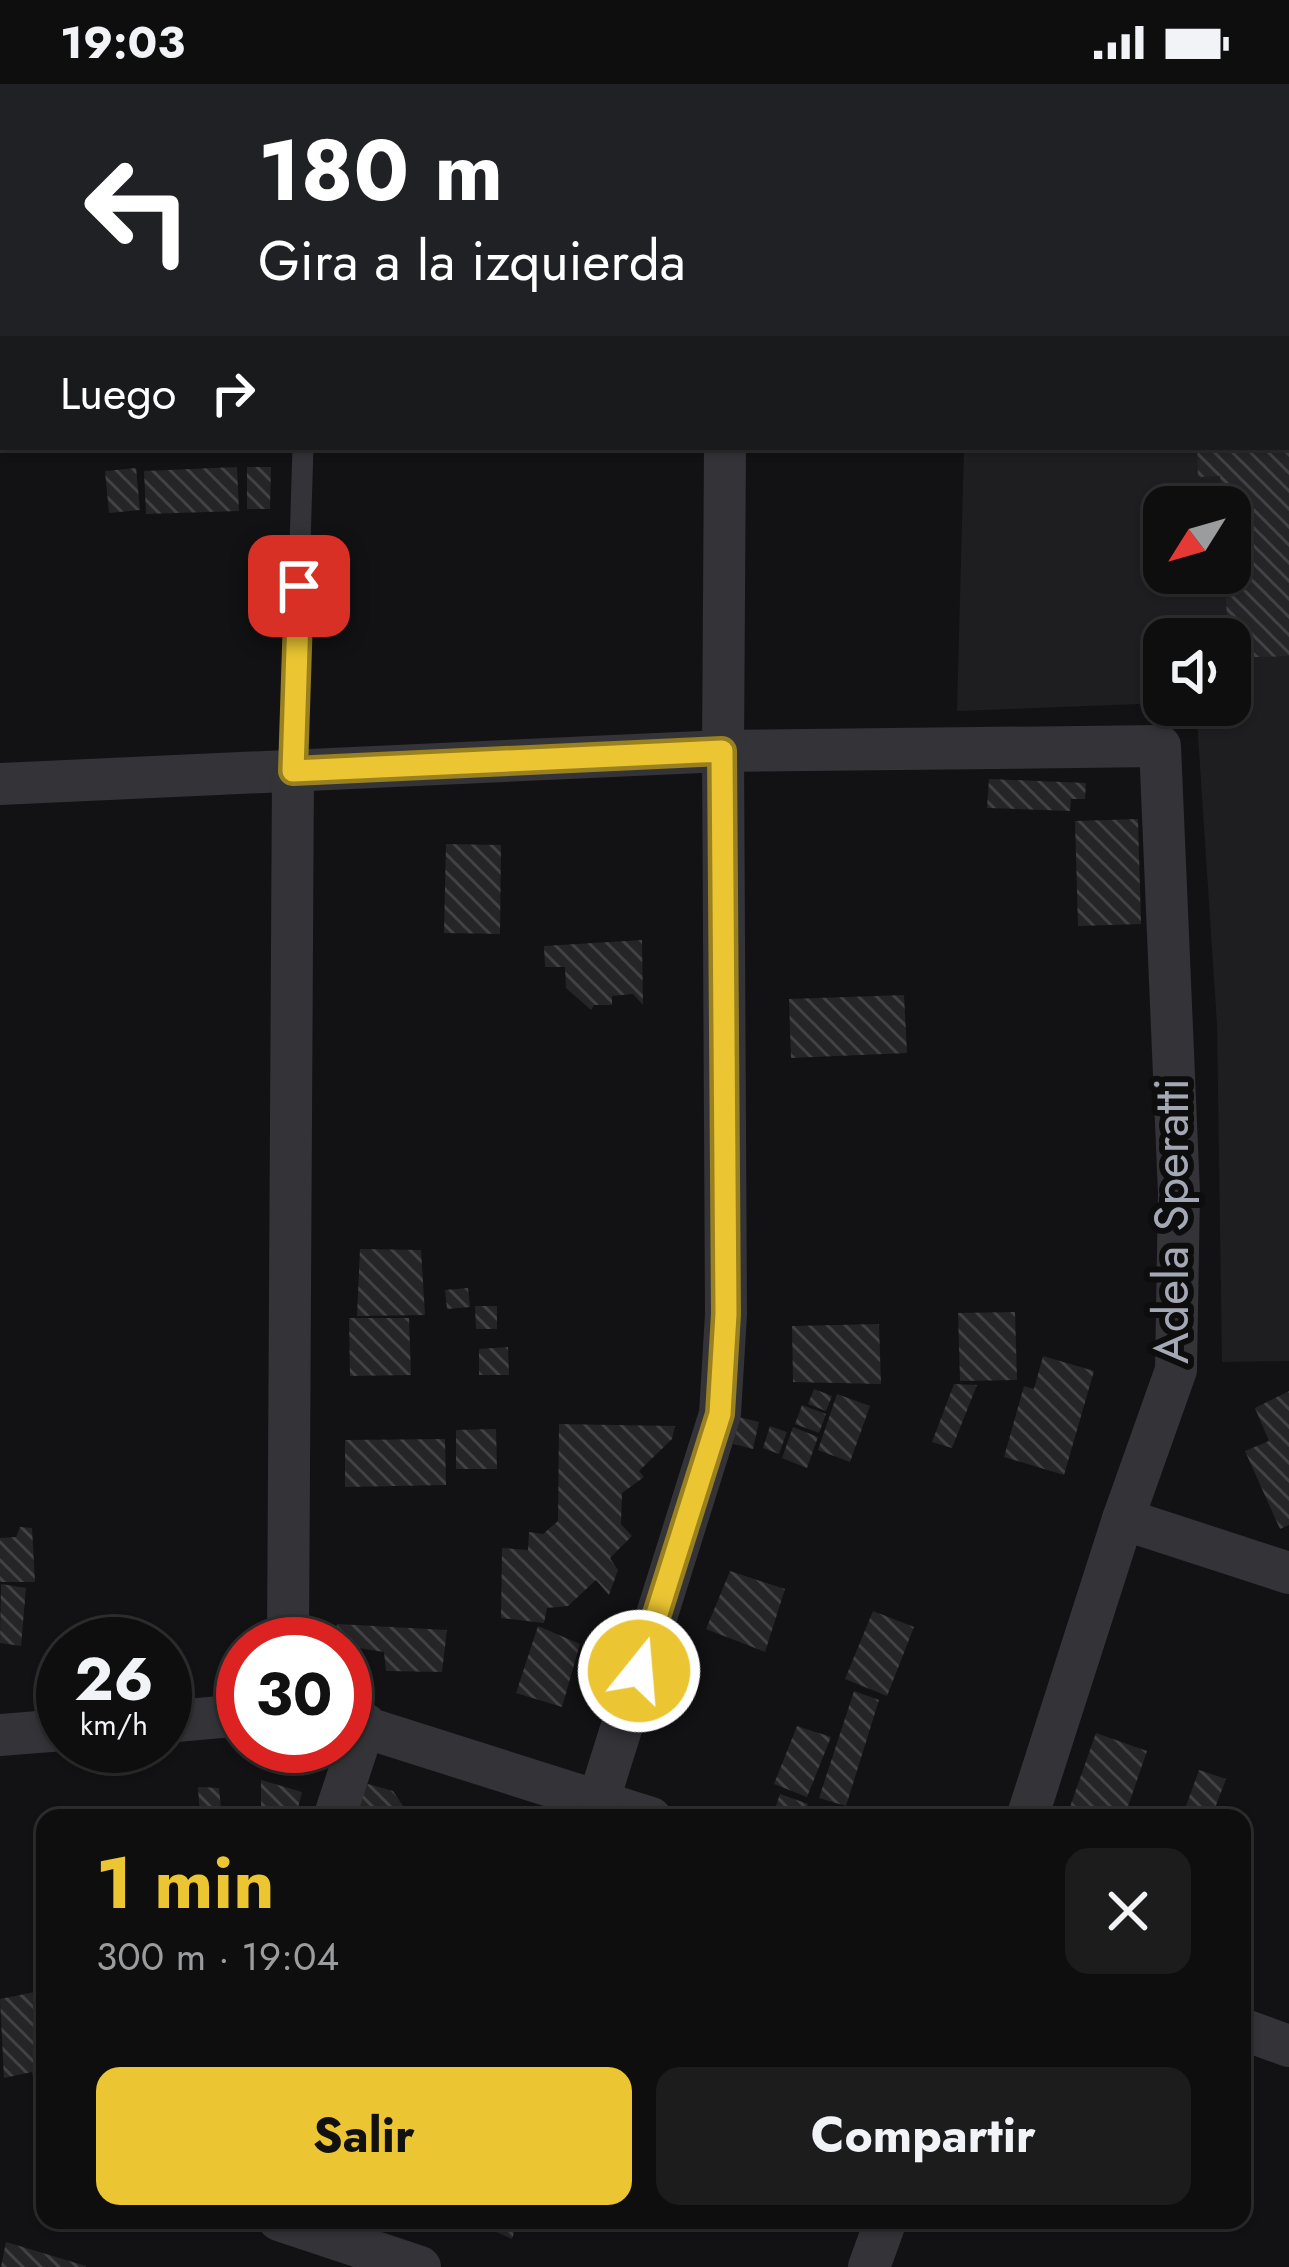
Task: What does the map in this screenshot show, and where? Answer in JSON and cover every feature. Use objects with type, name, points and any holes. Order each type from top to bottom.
[{"type":"street","points":[[598,1799],[720,1414],[726,1314],[725,450]]},
{"type":"street","name":"Adela Speratti","points":[[722,751],[1160,746],[1179,1193],[1176,1370],[1030,1809]]},
{"type":"street","points":[[0,784],[722,751]]},
{"type":"street","points":[[288,1617],[293,771]]},
{"type":"street","points":[[1123,1520],[1289,1573]]},
{"type":"street","points":[[372,1728],[626,1809]]},
{"type":"street","points":[[0,1735],[36,1732]]},
{"type":"street","points":[[336,1809],[344,1773]]},
{"type":"street","points":[[1251,2033],[1289,2046]]},
{"type":"street","points":[[306,2229],[420,2267]]},
{"type":"street","points":[[869,2267],[883,2229]]},
{"type":"lane","points":[[293,771],[303,450]]},
{"type":"shaded area","points":[[964,450],[1289,450],[1289,1361],[1222,1362],[1217,1024],[1197,726],[1251,726],[1251,618],[1143,618],[1143,704],[957,711]]},
{"type":"building","points":[[1197,450],[1289,450],[1289,656],[1251,657],[1251,618],[1227,618],[1225,594],[1251,594],[1251,486],[1221,486],[1220,476],[1198,477]]},
{"type":"building","points":[[237,467],[239,511],[146,514],[144,471]]},
{"type":"building","points":[[247,467],[271,467],[270,509],[247,509]]},
{"type":"building","points":[[136,468],[140,510],[109,513],[105,471]]},
{"type":"building","points":[[989,779],[1086,783],[1085,799],[1071,799],[1070,811],[987,808]]},
{"type":"building","points":[[1138,819],[1141,924],[1078,926],[1075,821]]},
{"type":"building","points":[[446,844],[501,845],[500,934],[444,933]]},
{"type":"building","points":[[642,940],[643,1005],[633,994],[612,996],[612,1005],[594,1005],[591,1010],[566,988],[565,967],[545,967],[544,946]]},
{"type":"building","points":[[904,995],[907,1053],[791,1058],[789,999]]},
{"type":"building","points":[[360,1249],[421,1250],[425,1315],[357,1316]]},
{"type":"building","points":[[468,1288],[470,1307],[447,1309],[445,1290]]},
{"type":"building","points":[[475,1306],[497,1306],[497,1329],[476,1329]]},
{"type":"building","points":[[1015,1312],[1017,1380],[960,1381],[958,1313]]},
{"type":"building","points":[[349,1318],[409,1318],[411,1375],[350,1376]]},
{"type":"building","points":[[879,1324],[881,1384],[793,1382],[792,1326]]},
{"type":"building","points":[[508,1347],[509,1375],[479,1375],[479,1349]]},
{"type":"building","points":[[1043,1356],[1094,1371],[1064,1475],[1004,1457],[1024,1386],[1034,1389]]},
{"type":"building","points":[[954,1384],[977,1385],[952,1448],[932,1442]]},
{"type":"building","points":[[814,1389],[832,1396],[826,1411],[808,1404]]},
{"type":"building","points":[[1289,1391],[1289,1525],[1280,1529],[1245,1451],[1269,1441],[1255,1408]]},
{"type":"building","points":[[837,1394],[870,1406],[850,1462],[818,1450]]},
{"type":"building","points":[[802,1405],[826,1414],[819,1433],[795,1424]]},
{"type":"building","points":[[739,1417],[759,1422],[753,1449],[733,1444]]},
{"type":"building","points":[[559,1424],[675,1426],[672,1439],[639,1471],[644,1477],[622,1493],[621,1524],[632,1536],[610,1558],[618,1570],[609,1595],[596,1580],[568,1606],[547,1608],[544,1623],[501,1618],[502,1548],[528,1550],[529,1532],[543,1534],[558,1521]]},
{"type":"building","points":[[770,1426],[787,1432],[779,1454],[763,1448]]},
{"type":"building","points":[[793,1427],[818,1437],[807,1468],[782,1458]]},
{"type":"building","points":[[496,1429],[497,1469],[456,1469],[456,1430]]},
{"type":"building","points":[[445,1439],[446,1485],[345,1487],[345,1440]]},
{"type":"building","points":[[20,1527],[32,1528],[35,1582],[0,1582],[0,1538],[16,1537]]},
{"type":"building","points":[[730,1571],[785,1589],[765,1652],[706,1629]]},
{"type":"building","points":[[1,1584],[26,1588],[21,1646],[0,1643]]},
{"type":"building","points":[[873,1611],[914,1627],[887,1696],[845,1679]]},
{"type":"building","points":[[372,1626],[447,1630],[442,1672],[386,1671],[384,1652],[372,1650]]},
{"type":"building","points":[[538,1626],[580,1644],[562,1707],[516,1693]]},
{"type":"building","points":[[854,1691],[879,1700],[846,1806],[819,1798]]},
{"type":"building","points":[[797,1726],[831,1737],[807,1797],[774,1784]]},
{"type":"building","points":[[1096,1733],[1147,1751],[1127,1809],[1069,1809]]},
{"type":"building","points":[[1199,1770],[1226,1779],[1215,1809],[1186,1806]]},
{"type":"building","points":[[261,1780],[302,1792],[298,1809],[261,1809]]},
{"type":"building","points":[[368,1784],[393,1791],[405,1809],[350,1809]]},
{"type":"building","points":[[198,1787],[219,1788],[221,1809],[199,1809]]},
{"type":"building","points":[[780,1794],[808,1804],[806,1809],[775,1809]]},
{"type":"building","points":[[36,1992],[36,2092],[32,2072],[4,2078],[0,1999]]},
{"type":"building","points":[[489,2229],[515,2229],[512,2239]]},
{"type":"building","points":[[6,2242],[86,2266],[86,2267],[1,2267]]},
{"type":"route","points":[[299,586],[293,771],[722,751],[726,1314],[720,1414],[639,1671]]}]
